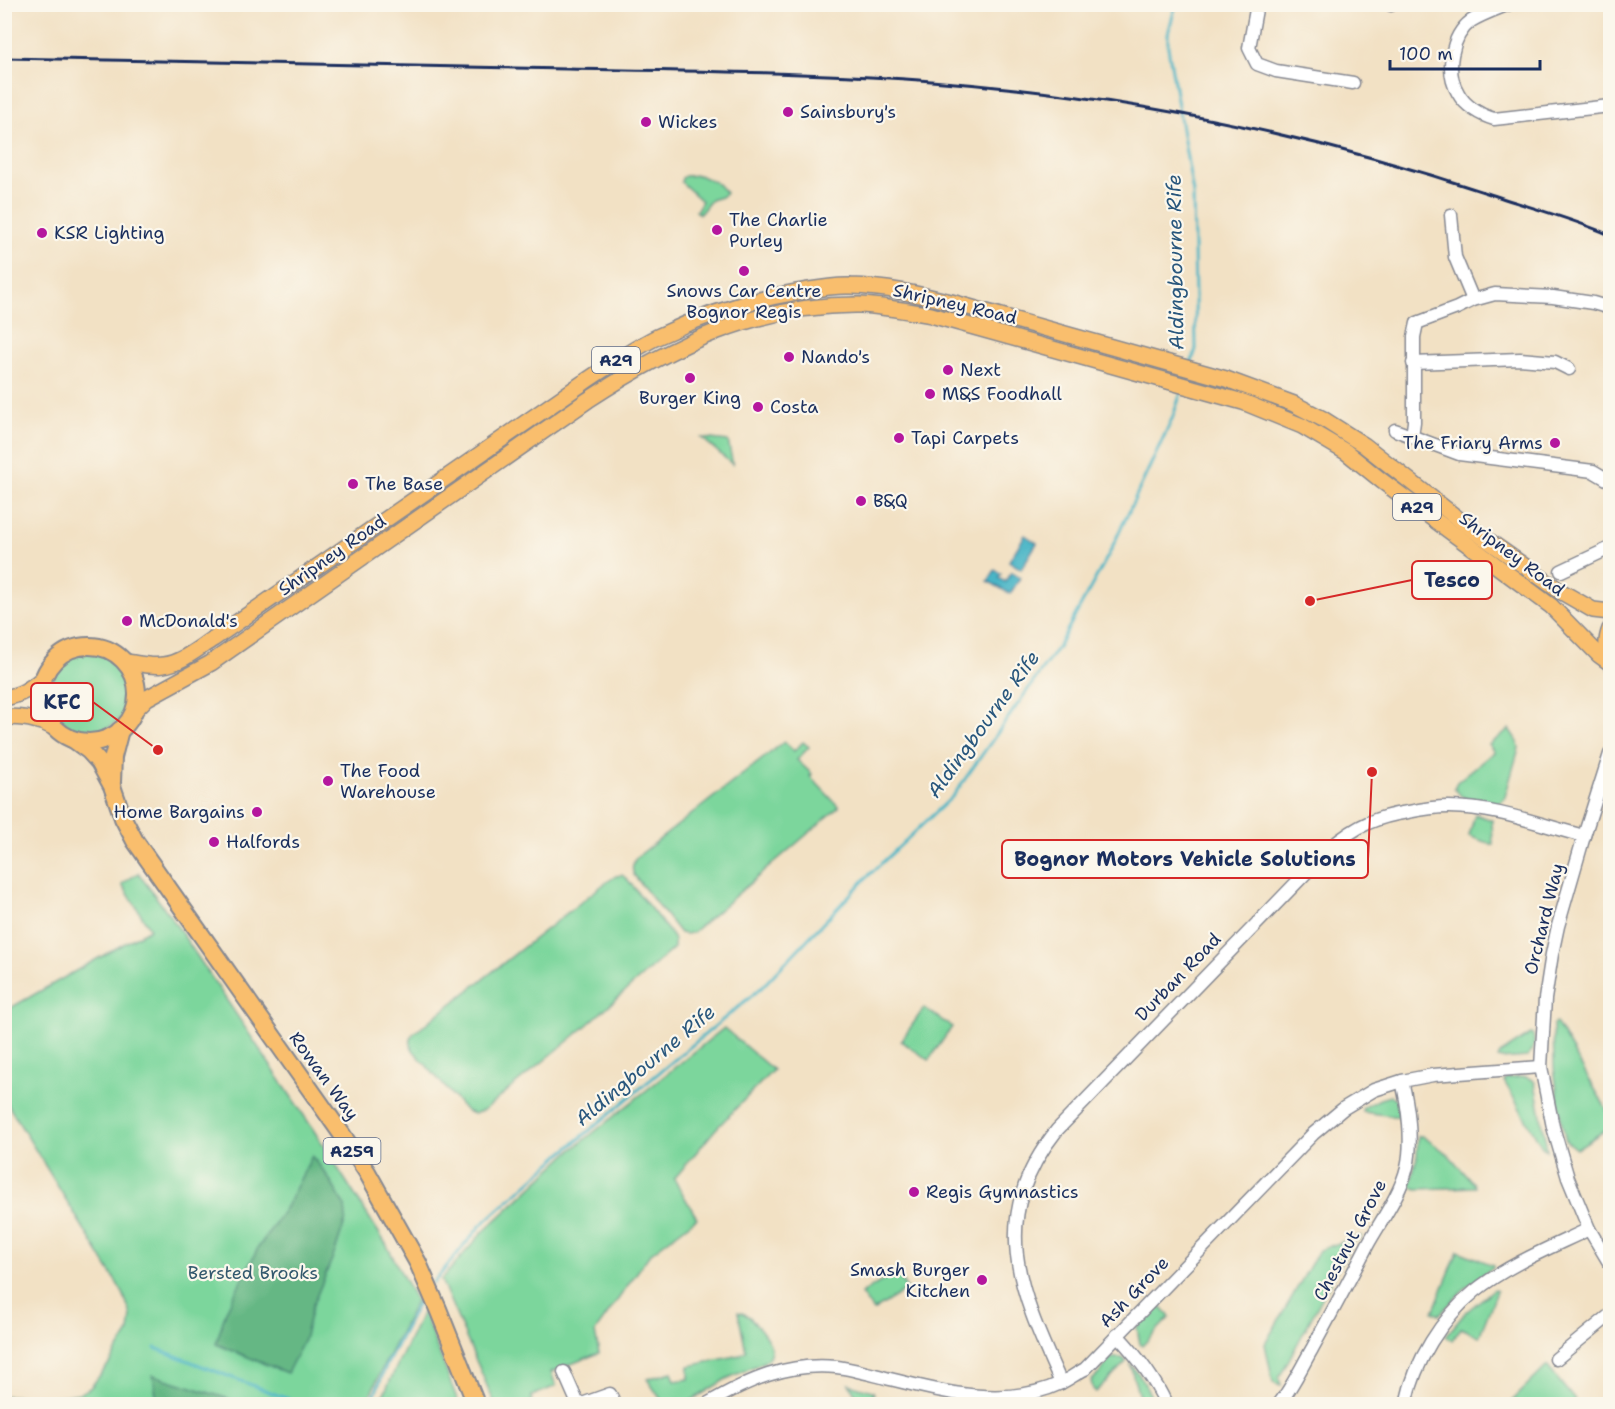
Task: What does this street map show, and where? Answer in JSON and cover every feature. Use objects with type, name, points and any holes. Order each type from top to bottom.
[{"type":"highway","points":[[84,645],[99,646],[113,652],[125,662],[132,672],[137,698],[134,711],[128,722],[106,739],[91,742],[74,740],[53,727],[46,716],[41,704],[42,679],[56,657],[69,649],[84,645]]},
{"type":"highway","name":"Rowan Way","points":[[112,786],[113,757],[120,730]]},
{"type":"highway","name":"Rowan Way","points":[[74,740],[99,762],[112,786],[123,818],[135,841],[367,1172],[420,1269],[476,1404]]},
{"type":"main road","name":"Shripney Road","points":[[125,662],[154,666],[179,661],[621,358],[656,338],[697,320],[755,301],[823,287],[840,286],[905,291],[951,302],[1236,382],[1294,404],[1364,445],[1466,525],[1560,591],[1593,610],[1611,612]]},
{"type":"main road","name":"Shripney Road","points":[[134,711],[147,698],[211,663],[644,364],[700,338],[743,322],[806,308],[853,305],[932,315],[1243,402],[1283,417],[1337,446],[1551,606],[1599,655],[1610,663]]},
{"type":"main road","name":"Shripney Road","points":[[1610,663],[1606,644],[1611,629]]},
{"type":"main road","points":[[4,698],[20,695],[42,679]]},
{"type":"main road","points":[[4,717],[36,719],[53,727]]},
{"type":"street","points":[[1257,4],[1248,48],[1257,64],[1276,71],[1353,83]]},
{"type":"street","points":[[1509,4],[1494,7],[1470,22],[1456,40],[1450,61],[1457,92],[1468,105],[1482,116],[1494,119],[1611,106]]},
{"type":"street","points":[[1451,215],[1455,257],[1473,300]]},
{"type":"street","points":[[1412,436],[1414,337],[1417,323],[1473,300],[1506,293],[1553,297],[1611,308]]},
{"type":"street","points":[[1413,363],[1520,359],[1555,362],[1569,369]]},
{"type":"street","points":[[1395,430],[1459,454],[1593,471],[1611,481]]},
{"type":"street","points":[[1561,571],[1611,548]]},
{"type":"street","name":"Orchard Way","points":[[1611,754],[1558,926],[1546,988],[1541,1067],[1562,1160],[1589,1229],[1611,1264]]},
{"type":"street","name":"Durban Road","points":[[1061,1383],[1020,1278],[1015,1228],[1019,1203],[1043,1147],[1056,1130],[1156,1025],[1330,848],[1350,832],[1369,822],[1393,814],[1432,807],[1452,807],[1500,814],[1584,836]]},
{"type":"street","name":"Ash Grove","points":[[707,1404],[738,1386],[768,1374],[788,1369],[813,1367],[837,1367],[979,1400],[1023,1395],[1061,1383],[1085,1368],[1313,1134],[1344,1107],[1374,1090],[1402,1080],[1433,1075],[1541,1067]]},
{"type":"street","name":"Chestnut Grove","points":[[1279,1404],[1330,1315],[1404,1176],[1409,1156],[1409,1134],[1402,1080]]},
{"type":"street","points":[[1406,1404],[1416,1371],[1425,1352],[1463,1302],[1511,1268],[1589,1229]]},
{"type":"street","points":[[1556,1359],[1611,1315]]},
{"type":"street","points":[[1117,1335],[1146,1368],[1166,1404]]},
{"type":"street","points":[[564,1372],[580,1404],[610,1394],[615,1404]]},
{"type":"green space","points":[[699,175],[717,183],[726,193],[711,200],[700,214],[696,211],[702,201],[681,182],[685,176]]},
{"type":"green space","points":[[702,438],[728,441],[733,465]]},
{"type":"green space","points":[[82,652],[98,652],[119,663],[130,684],[130,700],[119,721],[98,732],[82,732],[68,726],[56,714],[50,700],[50,684],[56,670],[68,658]]},
{"type":"green space","points":[[1509,729],[1518,742],[1519,748],[1505,797],[1499,803],[1492,805],[1461,796],[1454,788],[1457,782],[1494,752],[1489,745]]},
{"type":"green space","points":[[784,742],[794,751],[803,742],[809,747],[797,760],[812,774],[810,776],[839,807],[692,933],[680,933],[634,875],[632,868],[634,861]]},
{"type":"green space","points":[[1475,814],[1492,820],[1493,845],[1469,836]]},
{"type":"green space","name":"Bersted Brooks","points":[[138,873],[171,917],[311,1126],[386,1244],[416,1301],[366,1404],[5,1404],[5,1396],[57,1397],[80,1393],[90,1388],[129,1332],[131,1315],[123,1293],[5,1100],[5,1011],[150,929],[122,884]]},
{"type":"green space","points":[[622,875],[670,933],[674,940],[674,948],[579,1032],[484,1110],[474,1114],[466,1111],[412,1049],[410,1039],[413,1034],[604,884]]},
{"type":"green space","points":[[924,1008],[952,1027],[929,1060],[901,1041]]},
{"type":"green space","points":[[1555,1023],[1610,1115],[1610,1127],[1576,1149],[1566,1141],[1561,1120],[1554,1068],[1553,1024]]},
{"type":"green space","points":[[724,1028],[773,1070],[715,1130],[674,1179],[697,1218],[650,1254],[595,1332],[599,1353],[551,1372],[556,1386],[532,1396],[531,1404],[495,1404],[441,1280],[482,1233],[568,1153]]},
{"type":"green space","points":[[1532,1033],[1534,1046],[1527,1057],[1498,1058],[1500,1054]]},
{"type":"green space","points":[[1526,1077],[1535,1083],[1547,1150],[1542,1147],[1504,1081],[1506,1078]]},
{"type":"green space","points":[[1390,1096],[1398,1102],[1399,1117],[1362,1110],[1380,1099]]},
{"type":"green space","points":[[1418,1136],[1422,1136],[1448,1154],[1475,1187],[1417,1189],[1410,1186],[1417,1157]]},
{"type":"green space","points":[[312,1156],[345,1206],[346,1219],[312,1307],[304,1340],[287,1373],[216,1344],[226,1311],[258,1248],[286,1207]]},
{"type":"green space","points":[[1359,1236],[1361,1239],[1353,1241],[1279,1378],[1281,1386],[1273,1383],[1265,1344],[1319,1250]]},
{"type":"green space","points":[[1458,1251],[1493,1265],[1493,1267],[1463,1290],[1439,1315],[1433,1312]]},
{"type":"green space","points":[[896,1272],[907,1289],[873,1311],[861,1294]]},
{"type":"green space","points":[[1494,1289],[1497,1290],[1496,1294],[1479,1337],[1461,1328],[1452,1341],[1446,1336],[1465,1313]]},
{"type":"green space","points":[[1159,1305],[1170,1317],[1142,1346],[1137,1328]]},
{"type":"green space","points":[[423,1311],[459,1404],[379,1404]]},
{"type":"green space","points":[[738,1312],[751,1318],[766,1337],[771,1350],[768,1358],[726,1379],[686,1404],[664,1404],[647,1379],[672,1372],[675,1381],[689,1379],[689,1366],[740,1355],[746,1351]]},
{"type":"green space","points":[[1110,1358],[1122,1358],[1127,1361],[1096,1392],[1091,1381],[1100,1373]]},
{"type":"green space","points":[[1130,1364],[1141,1377],[1155,1404],[1141,1404]]},
{"type":"green space","points":[[1547,1366],[1578,1404],[1509,1404]]},
{"type":"green space","points":[[153,1375],[245,1404],[162,1404],[156,1395]]},
{"type":"green space","points":[[849,1384],[873,1391],[874,1394],[868,1404],[862,1404]]},
{"type":"water","points":[[1025,535],[1037,543],[1021,569],[1009,561]]},
{"type":"water","points":[[995,570],[1001,574],[999,578],[1005,582],[1011,572],[1020,578],[1010,594],[988,581]]},
{"type":"waterway","name":"Aldingbourne Rife","points":[[1176,4],[1168,34],[1168,47],[1193,193],[1196,349],[1191,364]]},
{"type":"waterway","name":"Aldingbourne Rife","points":[[433,1283],[481,1225],[561,1154],[761,988],[867,877],[953,796],[1058,647],[1109,554],[1172,419],[1182,390]]},
{"type":"waterway","name":"Aldingbourne Rife","points":[[371,1404],[386,1366],[425,1293]]},
{"type":"waterway","points":[[155,1348],[301,1404]]},
{"type":"railway","points":[[4,58],[744,72],[875,77],[991,86],[1135,106],[1278,134],[1418,171],[1565,218],[1610,235]]},
{"type":"place","name":"Sainsbury's","points":[[788,112]]},
{"type":"place","name":"Wickes","points":[[646,122]]},
{"type":"place","name":"The Charlie Purley","points":[[717,230]]},
{"type":"place","name":"KSR Lighting","points":[[42,233]]},
{"type":"place","name":"Snows Car Centre Bognor Regis","points":[[744,271]]},
{"type":"place","name":"Nando's","points":[[789,357]]},
{"type":"place","name":"Next","points":[[948,370]]},
{"type":"place","name":"Burger King","points":[[690,378]]},
{"type":"place","name":"M&S Foodhall","points":[[930,394]]},
{"type":"place","name":"Costa","points":[[758,407]]},
{"type":"place","name":"Tapi Carpets","points":[[899,438]]},
{"type":"place","name":"The Friary Arms","points":[[1555,443]]},
{"type":"place","name":"The Base","points":[[353,484]]},
{"type":"place","name":"B&Q","points":[[861,501]]},
{"type":"place","name":"Tesco","points":[[1310,601]]},
{"type":"place","name":"McDonald's","points":[[127,621]]},
{"type":"place","name":"KFC","points":[[158,750]]},
{"type":"place","name":"Bognor Motors Vehicle Solutions","points":[[1372,772]]},
{"type":"place","name":"The Food Warehouse","points":[[328,781]]},
{"type":"place","name":"Home Bargains","points":[[257,812]]},
{"type":"place","name":"Halfords","points":[[214,842]]},
{"type":"place","name":"Regis Gymnastics","points":[[914,1192]]},
{"type":"place","name":"Smash Burger Kitchen","points":[[982,1280]]}]
